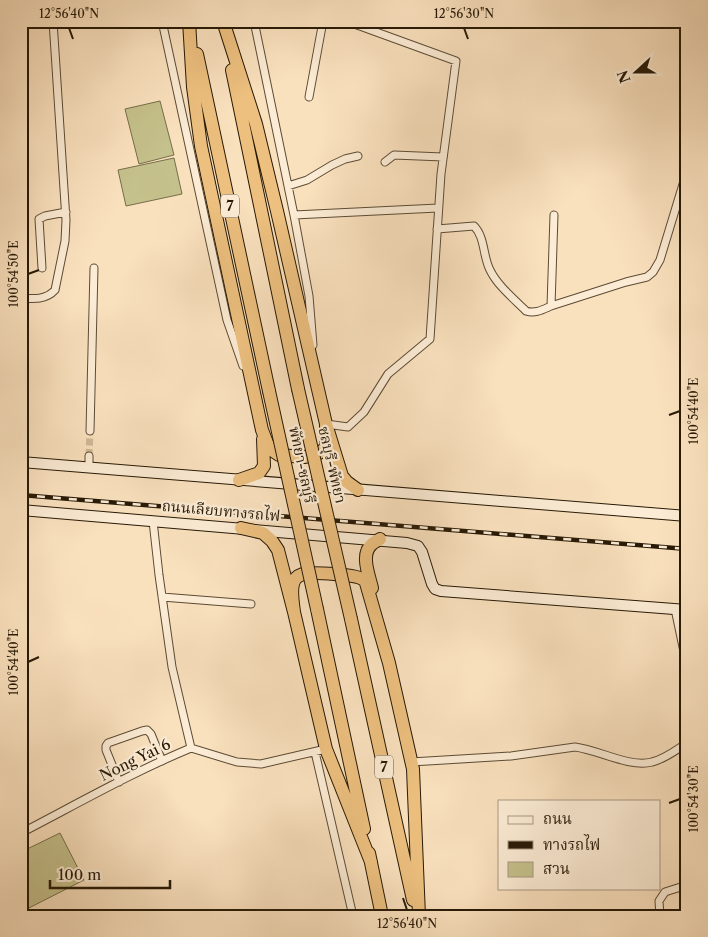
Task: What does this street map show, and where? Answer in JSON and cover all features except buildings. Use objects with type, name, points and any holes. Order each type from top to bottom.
[{"type":"highway","points":[[190,21],[193,87],[201,146],[266,443],[274,453],[279,455],[304,458],[315,455],[326,447],[326,424]]},
{"type":"highway","name":"พัทยา-ชลบุรี","points":[[190,21],[382,916]]},
{"type":"highway","points":[[223,21],[256,124],[326,424],[342,476],[358,490]]},
{"type":"highway","name":"ชลบุรี-พัทยา","points":[[223,21],[296,380],[418,916]]},
{"type":"highway","points":[[239,480],[259,473],[264,466],[262,430]]},
{"type":"highway","points":[[242,528],[270,538],[280,556],[294,612],[320,750],[371,862]]},
{"type":"highway","points":[[380,539],[367,550],[366,558],[413,770],[418,916]]},
{"type":"highway","points":[[294,612],[292,592],[294,580],[302,574],[313,573],[362,579],[368,587],[389,663]]},
{"type":"street","points":[[21,298],[42,299],[50,295],[54,290],[65,241],[66,212],[53,21]]},
{"type":"street","points":[[162,21],[227,320],[256,402]]},
{"type":"street","points":[[254,21],[309,296],[315,377]]},
{"type":"street","points":[[308,97],[323,21]]},
{"type":"street","points":[[326,424],[348,427],[364,412],[388,374],[430,339],[438,208],[456,61],[352,22]]},
{"type":"street","points":[[385,162],[394,155],[444,157]]},
{"type":"street","points":[[288,186],[307,180],[345,159],[358,156]]},
{"type":"street","points":[[437,228],[474,226],[479,233],[490,272],[526,311],[540,312],[551,306],[647,277],[660,260],[687,171]]},
{"type":"street","points":[[294,215],[438,208]]},
{"type":"street","points":[[42,268],[39,219],[66,212]]},
{"type":"street","points":[[551,306],[554,215]]},
{"type":"street","points":[[90,431],[94,268]]},
{"type":"street","points":[[89,456],[89,468]]},
{"type":"street","points":[[21,462],[687,516]]},
{"type":"street","name":"ถนนเลียบทางรถไฟ","points":[[21,510],[407,542],[418,546],[422,552],[432,584],[441,591],[687,610]]},
{"type":"street","points":[[153,521],[173,671],[191,748]]},
{"type":"street","points":[[162,598],[251,604]]},
{"type":"street","points":[[675,609],[687,666]]},
{"type":"street","points":[[119,782],[106,750],[108,743],[147,730],[151,734],[162,761]]},
{"type":"street","points":[[411,762],[511,756],[575,747],[642,764],[653,762],[671,754],[687,743]]},
{"type":"street","name":"Nong Yai 6","points":[[21,833],[119,782],[191,748],[237,762],[261,764],[320,750]]},
{"type":"street","points":[[320,750],[353,916]]},
{"type":"street","points":[[660,916],[659,902],[665,892],[687,885]]},
{"type":"green space","points":[[160,101],[174,155],[139,164],[125,109]]},
{"type":"green space","points":[[174,158],[182,194],[126,206],[118,170]]},
{"type":"green space","points":[[60,833],[84,880],[21,912],[21,852]]},
{"type":"tunnel","points":[[89,456],[90,431]]},
{"type":"railway","points":[[21,495],[687,549]]}]
